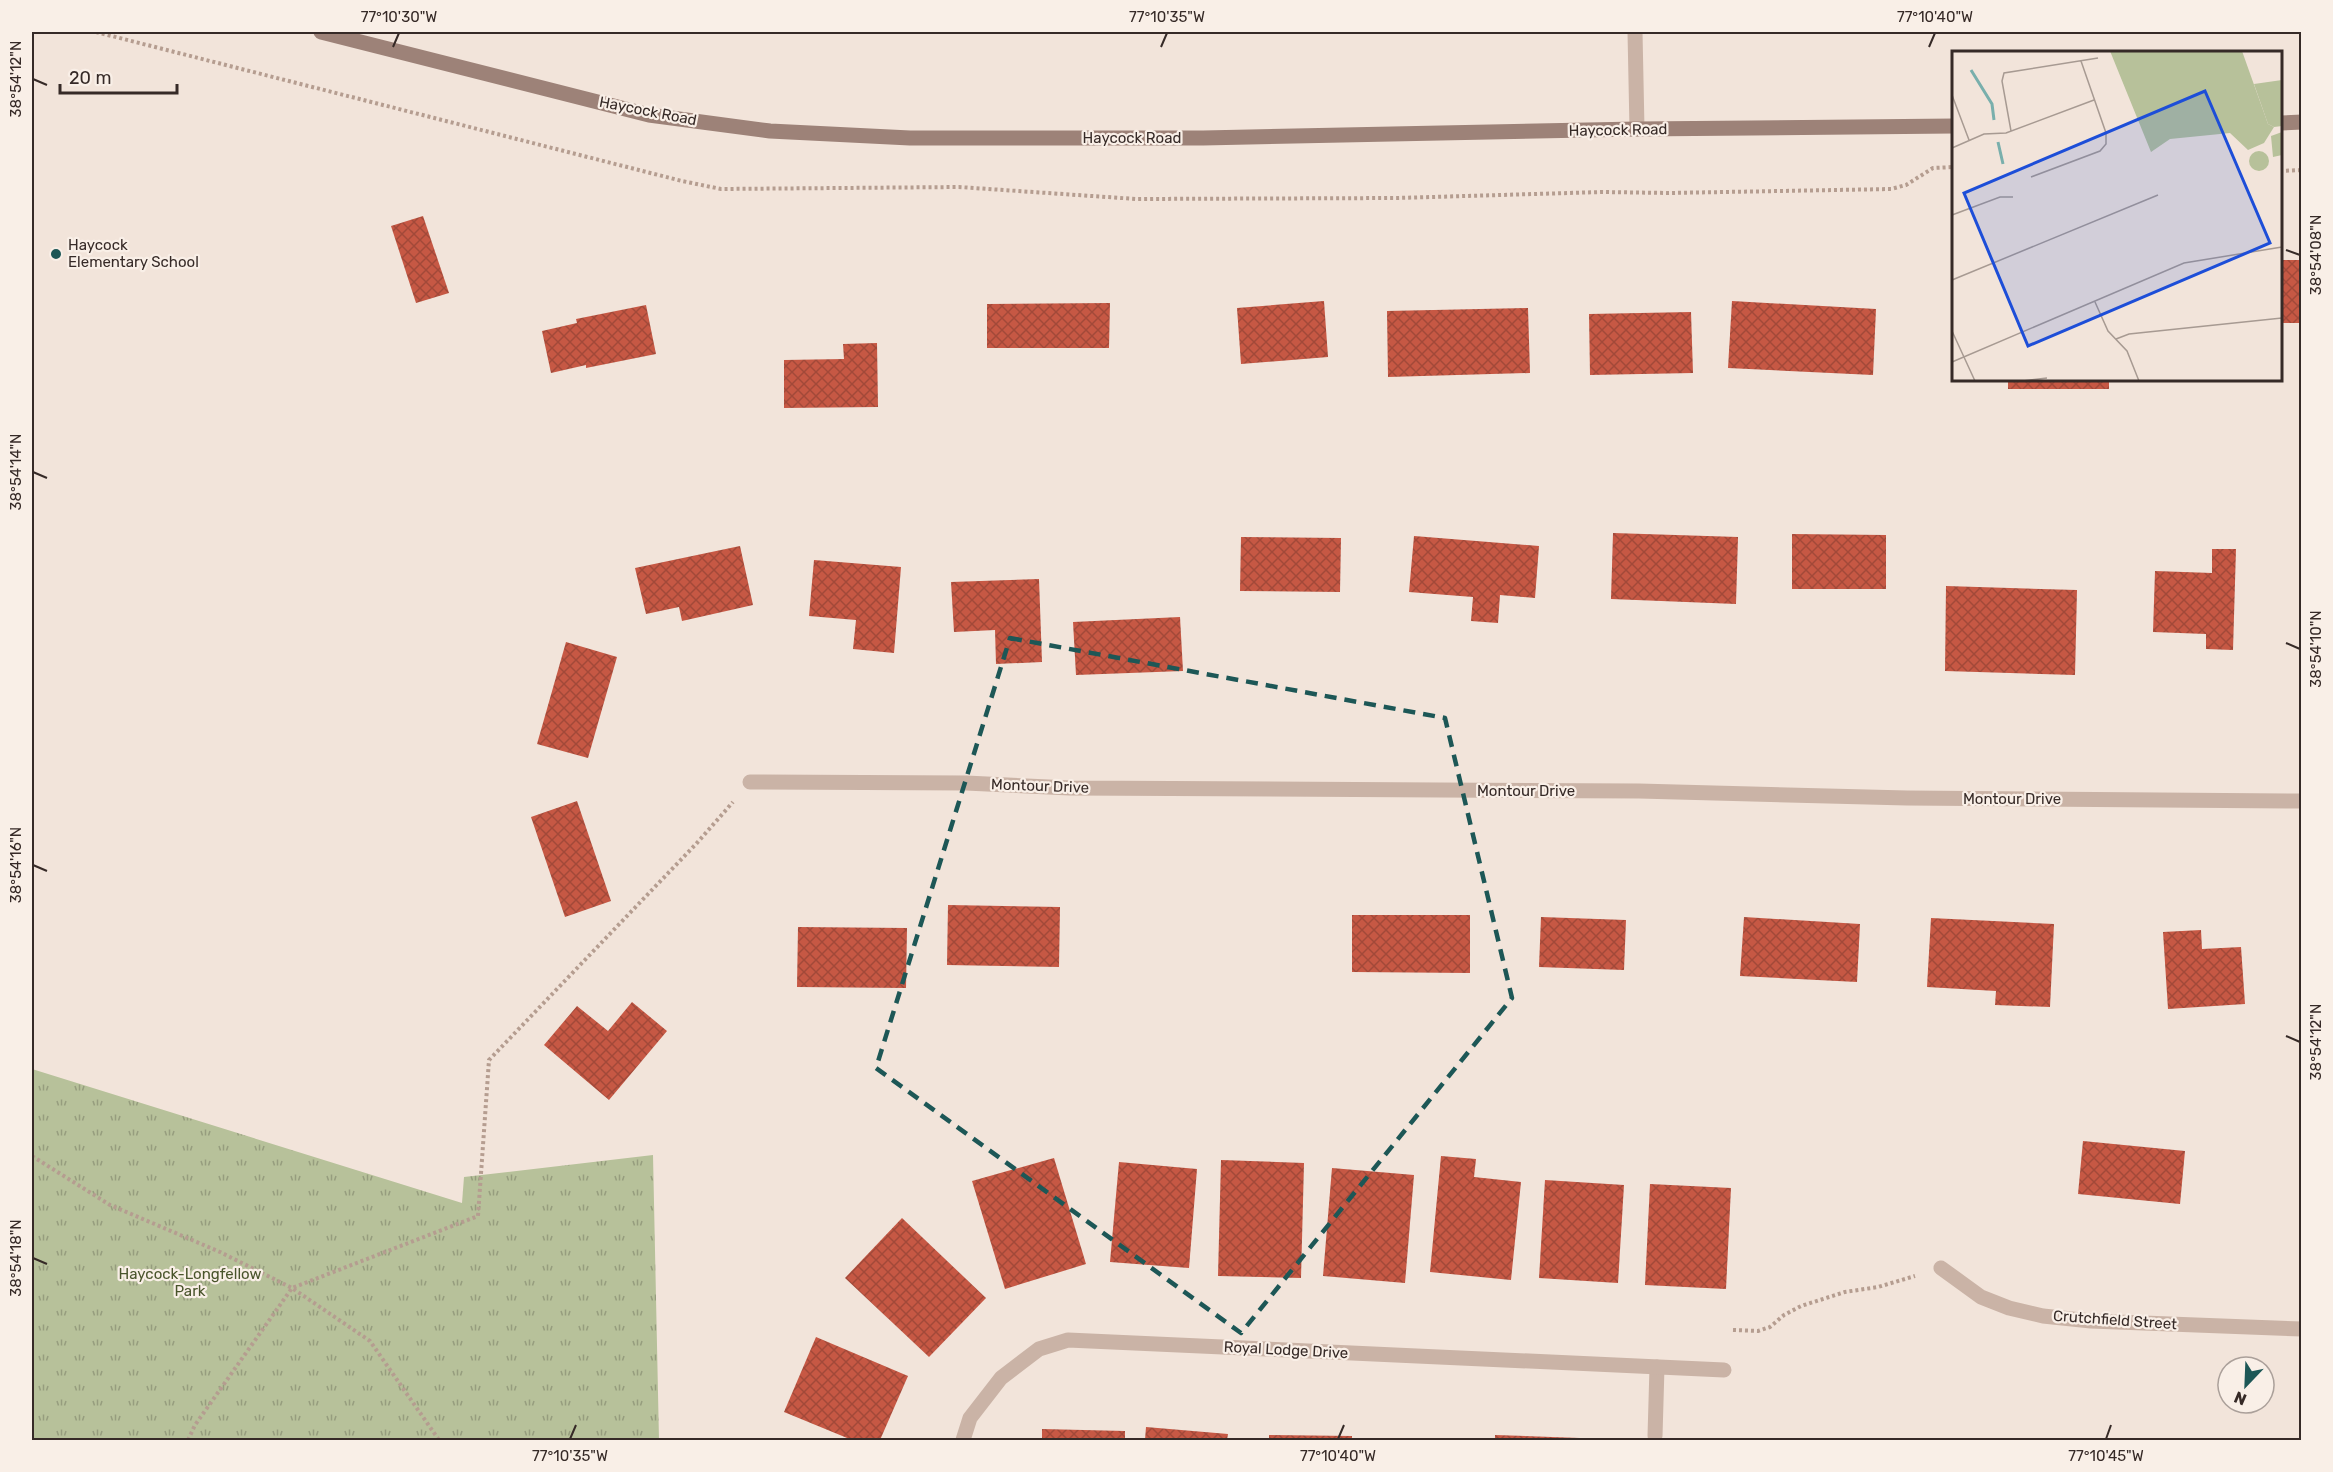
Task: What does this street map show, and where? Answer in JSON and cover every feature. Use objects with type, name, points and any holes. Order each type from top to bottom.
[{"type":"main road","name":"Haycock Road","points":[[321,32],[649,115],[770,131],[910,138],[1203,138],[1637,129],[1952,126]]},
{"type":"main road","points":[[2282,123],[2301,123]]},
{"type":"street","points":[[1635,32],[1637,129]]},
{"type":"street","name":"Montour Drive","points":[[750,782],[966,783],[1070,788],[1639,791],[1907,798],[2301,801]]},
{"type":"street","name":"Crutchfield Street","points":[[1941,1268],[1981,1297],[2009,1308],[2043,1316],[2091,1321],[2301,1329]]},
{"type":"street","name":"Royal Lodge Drive","points":[[963,1440],[970,1418],[1001,1378],[1040,1349],[1068,1340],[1724,1370]]},
{"type":"street","points":[[1655,1436],[1657,1367]]},
{"type":"path","points":[[2282,171],[2301,170]]},
{"type":"path","points":[[188,1440],[195,1425],[292,1288],[478,1216],[489,1060],[696,844],[750,782]]},
{"type":"path","points":[[32,1156],[110,1205],[220,1252],[292,1288],[370,1341],[439,1440]]},
{"type":"path","points":[[1733,1330],[1764,1329],[1801,1306],[1845,1292],[1878,1287],[1941,1268]]},
{"type":"highlighted area","points":[[1010,638],[1445,718],[1512,998],[1241,1333],[876,1068]]},
{"type":"green space","name":"Haycock-Longfellow Park","points":[[32,1069],[462,1203],[464,1177],[653,1155],[659,1440],[32,1440]]},
{"type":"building","points":[[423,216],[449,293],[416,303],[391,226]]},
{"type":"building","points":[[2282,260],[2302,260],[2302,323],[2282,323]]},
{"type":"building","points":[[1324,301],[1328,357],[1241,364],[1237,308]]},
{"type":"building","points":[[1732,301],[1876,309],[1873,375],[1728,368]]},
{"type":"building","points":[[1110,303],[1109,348],[987,348],[987,304]]},
{"type":"building","points":[[646,305],[656,354],[551,373],[542,331],[577,323],[576,319]]},
{"type":"building","points":[[1528,308],[1530,373],[1388,377],[1387,311]]},
{"type":"building","points":[[1691,312],[1693,373],[1590,375],[1589,314]]},
{"type":"building","points":[[877,343],[878,407],[784,408],[784,360],[844,359],[843,344]]},
{"type":"building","points":[[2008,381],[2109,381],[2109,389],[2008,389]]},
{"type":"building","points":[[1613,533],[1738,537],[1736,604],[1611,599]]},
{"type":"building","points":[[1792,534],[1886,535],[1886,589],[1792,589]]},
{"type":"building","points":[[1414,536],[1539,546],[1535,598],[1500,595],[1498,623],[1471,621],[1473,597],[1409,592]]},
{"type":"building","points":[[1241,537],[1341,538],[1340,592],[1240,591]]},
{"type":"building","points":[[740,546],[753,605],[682,621],[679,607],[646,614],[635,568]]},
{"type":"building","points":[[2212,549],[2236,549],[2233,650],[2206,649],[2206,634],[2153,632],[2155,571],[2212,573]]},
{"type":"building","points":[[814,560],[901,567],[894,653],[853,649],[856,620],[809,616]]},
{"type":"building","points":[[1039,579],[1042,662],[996,664],[995,630],[954,632],[951,582]]},
{"type":"building","points":[[1946,586],[2077,590],[2075,675],[1945,671]]},
{"type":"building","points":[[1180,617],[1183,671],[1076,675],[1073,622]]},
{"type":"building","points":[[566,642],[617,657],[588,758],[537,744]]},
{"type":"building","points":[[577,801],[611,901],[565,917],[531,817]]},
{"type":"building","points":[[948,905],[1060,907],[1059,967],[947,965]]},
{"type":"building","points":[[1352,915],[1470,915],[1470,973],[1352,972]]},
{"type":"building","points":[[1541,917],[1626,920],[1624,970],[1539,967]]},
{"type":"building","points":[[1744,917],[1860,924],[1857,982],[1740,976]]},
{"type":"building","points":[[1931,918],[2054,924],[2050,1007],[1995,1005],[1996,991],[1927,987]]},
{"type":"building","points":[[798,927],[907,928],[906,988],[797,987]]},
{"type":"building","points":[[2201,930],[2202,949],[2241,947],[2245,1004],[2168,1009],[2163,932]]},
{"type":"building","points":[[632,1002],[667,1031],[609,1100],[544,1045],[577,1006],[608,1031]]},
{"type":"building","points":[[2083,1141],[2185,1151],[2180,1204],[2078,1194]]},
{"type":"building","points":[[1441,1156],[1476,1159],[1474,1177],[1521,1182],[1511,1280],[1430,1272]]},
{"type":"building","points":[[1054,1158],[1086,1264],[1005,1289],[972,1181]]},
{"type":"building","points":[[1221,1160],[1304,1163],[1301,1278],[1218,1276]]},
{"type":"building","points":[[1119,1162],[1197,1169],[1189,1268],[1110,1262]]},
{"type":"building","points":[[1332,1168],[1414,1175],[1405,1283],[1323,1276]]},
{"type":"building","points":[[1545,1180],[1624,1185],[1618,1283],[1539,1278]]},
{"type":"building","points":[[1650,1184],[1731,1188],[1726,1289],[1645,1285]]},
{"type":"building","points":[[902,1218],[986,1298],[929,1357],[845,1278]]},
{"type":"building","points":[[816,1337],[908,1376],[880,1440],[852,1440],[784,1412]]},
{"type":"building","points":[[1146,1427],[1228,1434],[1227,1440],[1145,1440]]},
{"type":"building","points":[[1042,1429],[1125,1431],[1125,1440],[1042,1440]]},
{"type":"building","points":[[1269,1435],[1352,1436],[1352,1440],[1269,1440]]},
{"type":"building","points":[[1495,1435],[1580,1438],[1580,1440],[1495,1440]]},
{"type":"place","name":"Haycock Elementary School","points":[[56,254]]}]
